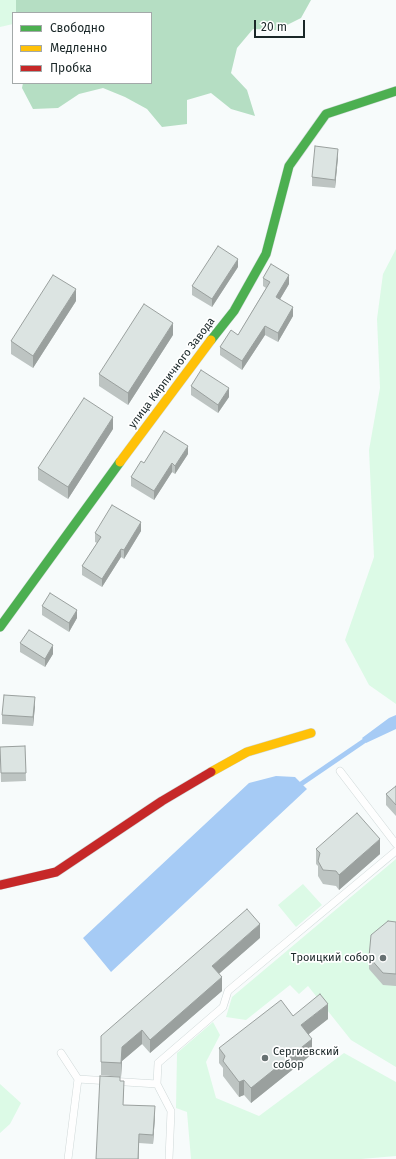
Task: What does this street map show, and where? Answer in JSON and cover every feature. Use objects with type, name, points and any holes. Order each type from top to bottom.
[{"type":"street","name":"улица Кирпичного Завода","points":[[0,627],[195,359],[234,311],[266,254],[289,166],[326,114],[396,91]]},
{"type":"street","points":[[0,885],[56,872],[162,801],[247,752],[312,733]]},
{"type":"lane","points":[[340,772],[396,844]]},
{"type":"lane","points":[[169,1159],[171,1111],[157,1084],[158,1063],[223,1007],[228,991],[396,851]]},
{"type":"lane","points":[[61,1053],[78,1079],[68,1159]]},
{"type":"lane","points":[[78,1079],[157,1084]]},
{"type":"green space","points":[[0,0],[16,0],[16,12],[12,12],[12,24],[0,27]]},
{"type":"green space","points":[[16,0],[311,0],[301,18],[277,30],[253,29],[237,48],[231,73],[247,90],[255,116],[231,109],[211,93],[187,100],[187,124],[162,127],[147,109],[125,97],[103,88],[79,94],[58,108],[33,109],[22,88],[23,84],[152,84],[152,12],[16,12]]},
{"type":"green space","points":[[396,249],[396,704],[369,685],[345,640],[374,557],[369,450],[380,388],[377,319],[383,274]]},
{"type":"green space","points":[[396,859],[396,1067],[351,1040],[308,986],[299,994],[290,985],[246,1020],[226,1017],[232,997]]},
{"type":"green space","points":[[303,884],[322,905],[296,927],[278,905]]},
{"type":"green space","points":[[213,1022],[220,1035],[206,1062],[216,1098],[259,1116],[344,1053],[396,1082],[396,1156],[361,1159],[191,1159],[187,1112],[176,1108],[177,1053]]},
{"type":"green space","points":[[0,1084],[21,1103],[10,1124],[0,1133]]},
{"type":"water","points":[[396,715],[396,729],[366,743],[362,738],[389,718]]},
{"type":"water","points":[[276,776],[295,777],[307,789],[111,972],[83,938],[249,783]]},
{"type":"building","points":[[315,146],[338,149],[335,180],[312,177]]},
{"type":"building","points":[[218,246],[238,259],[212,299],[192,286]]},
{"type":"building","points":[[271,264],[289,275],[276,297],[293,307],[278,333],[265,326],[242,361],[220,347],[231,330],[238,335],[270,282],[263,278]]},
{"type":"building","points":[[53,275],[76,289],[33,356],[11,341]]},
{"type":"building","points":[[144,304],[173,323],[128,393],[99,374]]},
{"type":"building","points":[[201,370],[229,388],[218,405],[191,386]]},
{"type":"building","points":[[84,398],[113,417],[68,487],[38,468]]},
{"type":"building","points":[[164,431],[188,446],[175,466],[172,463],[154,491],[131,477],[141,461],[144,463]]},
{"type":"building","points":[[112,505],[141,522],[124,550],[121,549],[102,579],[82,566],[101,537],[95,533]]},
{"type":"building","points":[[50,593],[77,610],[69,623],[42,606]]},
{"type":"building","points":[[29,630],[53,645],[45,659],[20,643]]},
{"type":"building","points":[[4,695],[35,697],[33,717],[2,715]]},
{"type":"building","points":[[25,746],[26,773],[1,773],[0,747]]},
{"type":"building","points":[[396,786],[396,805],[386,794]]},
{"type":"building","points":[[357,813],[380,839],[339,875],[336,871],[323,870],[318,861],[320,853],[316,849]]},
{"type":"building","points":[[247,909],[260,924],[212,966],[222,977],[150,1040],[142,1030],[122,1047],[121,1063],[101,1062],[101,1036]]},
{"type":"building","name":"Троицкий собор","points":[[388,921],[396,922],[396,974],[383,973],[369,957],[371,935]]},
{"type":"building","name":"Сергиевский собор","points":[[320,994],[328,1004],[301,1025],[312,1039],[251,1088],[244,1080],[239,1082],[223,1061],[225,1056],[219,1048],[281,1000],[293,1016]]},
{"type":"building","points":[[100,1076],[120,1077],[120,1081],[124,1081],[123,1105],[155,1106],[153,1135],[139,1134],[138,1159],[96,1159]]},
{"type":"waterway","points":[[301,784],[364,741]]},
{"type":"traffic: fast","points":[[211,340],[234,311],[266,254],[289,166],[326,114],[396,91]]},
{"type":"traffic: fast","points":[[0,627],[120,462]]},
{"type":"traffic: slow","points":[[120,462],[211,340]]},
{"type":"traffic: slow","points":[[211,772],[247,752],[311,733]]},
{"type":"traffic: jam","points":[[0,885],[56,872],[162,801],[211,772]]},
{"type":"place","name":"Троицкий собор","points":[[383,958]]},
{"type":"place","name":"Сергиевский собор","points":[[265,1058]]}]
